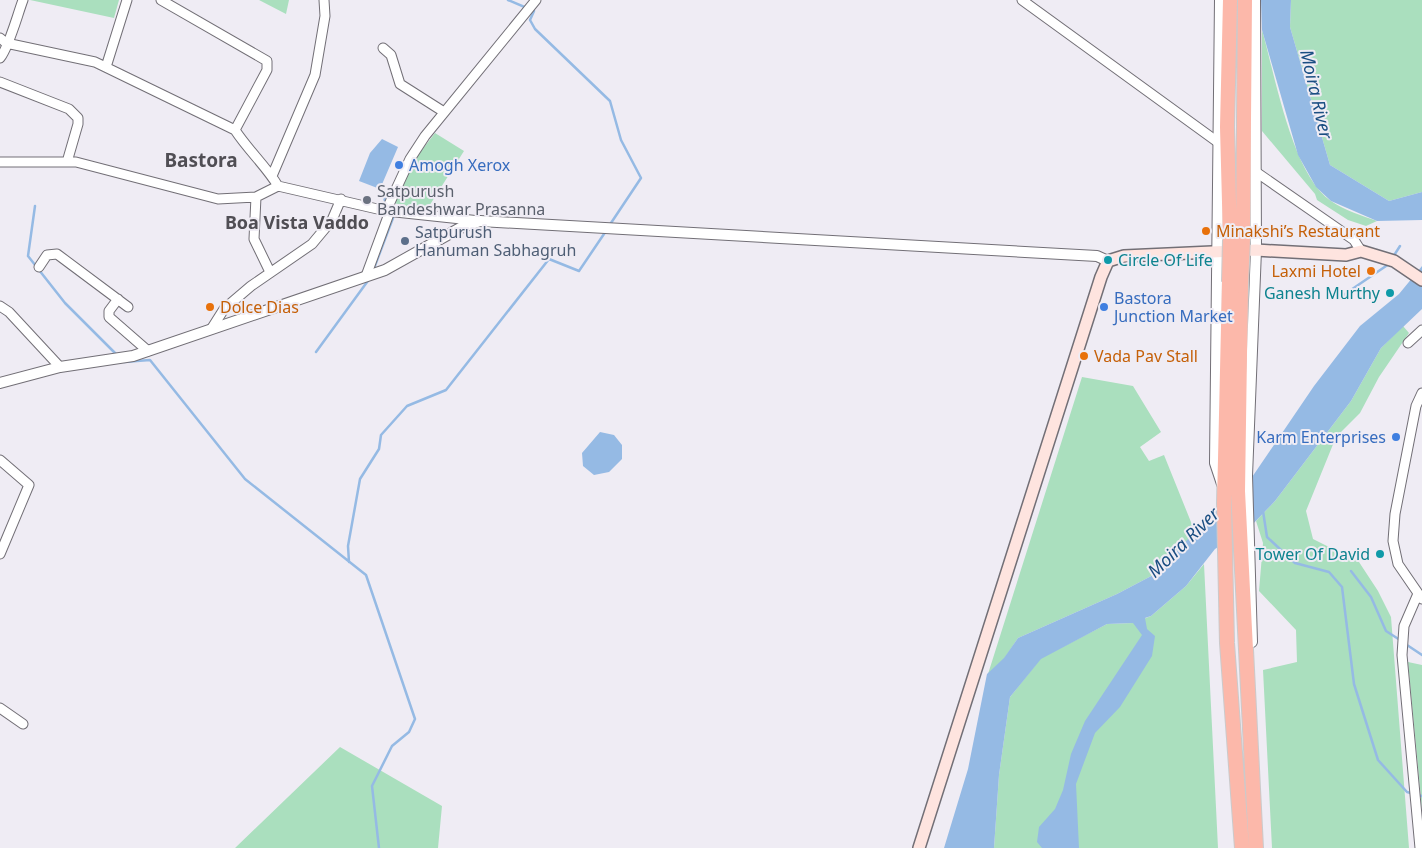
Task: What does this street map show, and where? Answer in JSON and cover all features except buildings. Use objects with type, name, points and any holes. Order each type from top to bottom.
[{"type":"highway","points":[[1230,0],[1227,127],[1237,239]]},
{"type":"highway","points":[[1242,848],[1227,643],[1227,557],[1245,0]]},
{"type":"highway","points":[[1229,495],[1246,565],[1256,848]]},
{"type":"main road","points":[[919,848],[1101,277],[1108,261],[1124,256],[1218,254],[1256,250],[1346,255],[1361,251],[1383,257],[1422,280]]},
{"type":"main road","points":[[1406,270],[1422,288]]},
{"type":"street","points":[[0,58],[6,50],[3,40],[23,0]]},
{"type":"street","points":[[106,67],[127,0]]},
{"type":"street","points":[[161,0],[267,61],[267,70],[235,130]]},
{"type":"street","points":[[272,176],[315,75],[324,16],[324,0]]},
{"type":"street","points":[[1022,0],[1219,143]]},
{"type":"street","points":[[1220,0],[1216,463],[1229,495]]},
{"type":"street","points":[[1255,0],[1256,250],[1247,476],[1246,565],[1252,633],[1262,848]]},
{"type":"street","points":[[370,274],[388,209],[410,159],[424,136],[531,6]]},
{"type":"street","points":[[3,40],[95,62],[235,130],[250,152],[272,176],[278,186]]},
{"type":"street","points":[[383,48],[391,55],[400,84],[444,112]]},
{"type":"street","points":[[0,82],[69,109],[75,114],[78,124],[67,162]]},
{"type":"street","points":[[0,162],[76,162],[218,199],[256,197],[278,186],[388,209],[480,221],[1097,256],[1108,261]]},
{"type":"street","points":[[1256,172],[1354,240],[1361,251]]},
{"type":"street","points":[[256,197],[254,239],[270,272]]},
{"type":"street","points":[[212,328],[224,309],[270,272],[312,244],[332,220],[341,199]]},
{"type":"street","points":[[0,384],[60,367],[134,356],[370,274],[460,228],[480,221]]},
{"type":"street","points":[[39,267],[47,255],[57,254],[128,307]]},
{"type":"street","points":[[118,299],[108,311],[109,317],[148,351]]},
{"type":"street","points":[[0,306],[9,312],[60,367]]},
{"type":"street","points":[[1408,342],[1422,330]]},
{"type":"street","points":[[1420,848],[1402,655],[1404,626],[1420,598],[1398,564],[1393,541],[1395,514],[1416,406],[1422,393]]},
{"type":"street","points":[[0,460],[30,485],[0,554]]},
{"type":"street","points":[[0,708],[23,724]]},
{"type":"green space","points":[[30,0],[119,0],[114,18]]},
{"type":"green space","points":[[259,0],[289,0],[286,14]]},
{"type":"green space","points":[[1291,0],[1422,0],[1422,192],[1389,201],[1330,165],[1290,27]]},
{"type":"green space","points":[[1262,30],[1287,123],[1295,147],[1306,170],[1317,188],[1331,201],[1347,210],[1377,221],[1366,226],[1348,220],[1317,200],[1315,194],[1262,131]]},
{"type":"green space","points":[[435,133],[464,151],[426,211],[394,203],[415,159]]},
{"type":"green space","points":[[1403,326],[1409,333],[1379,377],[1360,413],[1336,437],[1306,511],[1313,539],[1359,562],[1378,591],[1391,617],[1409,848],[1272,848],[1263,670],[1297,662],[1296,630],[1259,591],[1263,543],[1256,521],[1275,501],[1351,401],[1381,348]]},
{"type":"green space","points":[[1082,377],[1133,386],[1161,432],[1140,447],[1149,461],[1164,455],[1195,532],[1157,573],[1117,594],[1018,638],[1004,659],[988,674]]},
{"type":"green space","points":[[1204,564],[1218,848],[994,848],[999,775],[1010,697],[1041,658],[1107,624],[1133,623],[1151,616],[1186,586]]},
{"type":"green space","points":[[1408,662],[1422,665],[1422,809]]},
{"type":"green space","points":[[340,747],[442,806],[438,848],[235,848]]},
{"type":"water","points":[[1261,0],[1291,0],[1290,27],[1330,165],[1389,201],[1422,192],[1422,220],[1377,221],[1331,201],[1316,187],[1298,155],[1262,30]]},
{"type":"water","points":[[382,139],[398,147],[380,189],[359,181],[370,153]]},
{"type":"water","points":[[1422,266],[1422,309],[1381,348],[1351,401],[1275,501],[1251,526],[1215,549],[1186,586],[1151,616],[1145,618],[1147,629],[1155,636],[1152,656],[1120,707],[1095,733],[1076,784],[1079,848],[1042,848],[1037,842],[1039,827],[1055,809],[1063,790],[1071,754],[1085,721],[1142,635],[1133,623],[1107,624],[1041,659],[1010,697],[999,775],[994,848],[944,848],[968,769],[987,674],[1004,658],[1018,638],[1117,594],[1157,573],[1208,517],[1230,501],[1248,483],[1314,386],[1360,326],[1399,294]]},
{"type":"water","points":[[600,432],[614,435],[622,445],[622,459],[609,472],[594,475],[583,466],[582,453]]},
{"type":"waterway","points":[[508,0],[534,11],[530,20],[535,29],[610,101],[621,140],[641,178],[609,226]]},
{"type":"waterway","points":[[383,191],[386,206]]},
{"type":"waterway","points":[[35,206],[28,256],[65,303],[117,355]]},
{"type":"waterway","points":[[373,271],[393,218],[391,215]]},
{"type":"waterway","points":[[349,562],[348,546],[360,479],[379,449],[381,435],[407,406],[446,390],[549,259],[579,271],[606,231]]},
{"type":"waterway","points":[[1393,257],[1400,246]]},
{"type":"waterway","points":[[1339,298],[1389,264]]},
{"type":"waterway","points":[[316,352],[370,278]]},
{"type":"waterway","points":[[124,362],[150,360],[245,479],[366,575],[415,719],[409,732],[392,746],[372,786],[379,848]]},
{"type":"waterway","points":[[1263,511],[1267,537],[1295,563],[1329,572],[1342,587],[1354,684],[1378,760],[1407,792],[1422,796]]},
{"type":"waterway","points":[[1351,571],[1371,597],[1386,631],[1400,640]]},
{"type":"waterway","points":[[1404,643],[1422,655]]},
{"type":"place","name":"Amogh Xerox","points":[[399,165]]},
{"type":"place","name":"Satpurush Bandeshwar Prasanna","points":[[367,200]]},
{"type":"place","name":"Minakshi’s Restaurant","points":[[1206,231]]},
{"type":"place","name":"Satpurush Hanuman Sabhagruh","points":[[405,241]]},
{"type":"place","name":"Circle Of Life","points":[[1108,260]]},
{"type":"place","name":"Laxmi Hotel","points":[[1371,271]]},
{"type":"place","name":"Ganesh Murthy","points":[[1390,293]]},
{"type":"place","name":"Dolce Dias","points":[[210,307]]},
{"type":"place","name":"Bastora Junction Market","points":[[1104,307]]},
{"type":"place","name":"Vada Pav Stall","points":[[1084,356]]},
{"type":"place","name":"Karm Enterprises","points":[[1396,437]]},
{"type":"place","name":"Tower Of David","points":[[1380,554]]},
{"type":"district","name":"Bastora","points":[[201,160]]},
{"type":"district","name":"Boa Vista Vaddo","points":[[297,222]]},
{"type":"water label","name":"Moira River","points":[[1317,94]]},
{"type":"water label","name":"Moira River","points":[[1183,542]]}]
